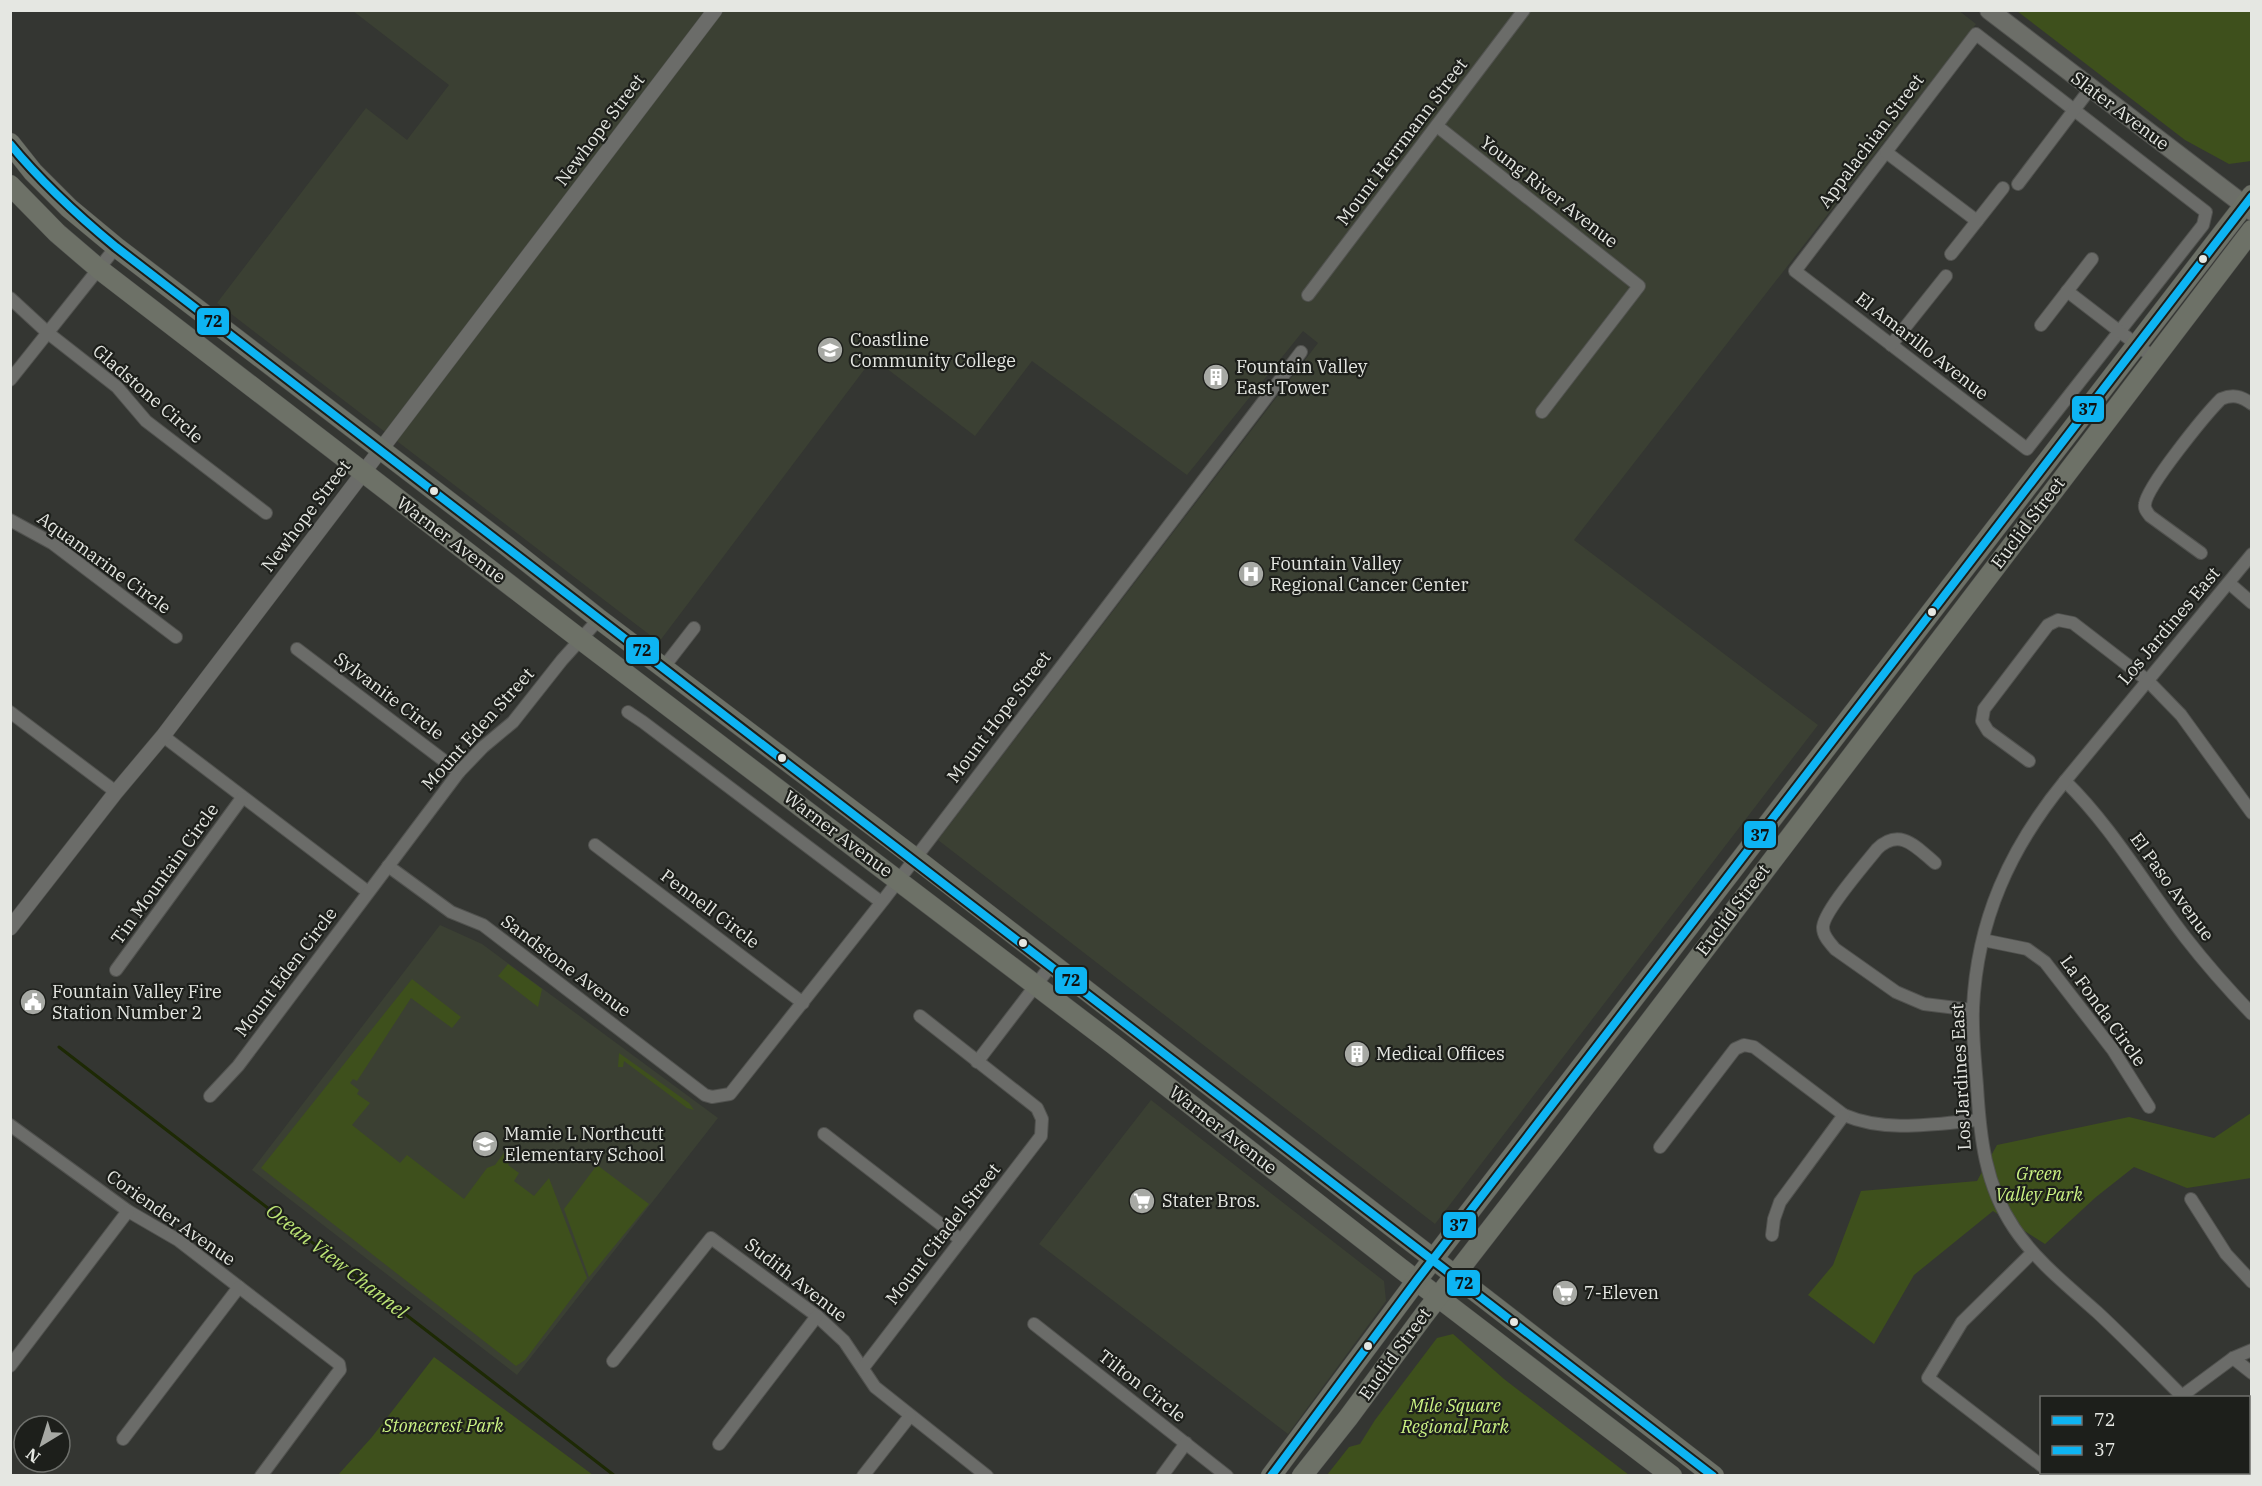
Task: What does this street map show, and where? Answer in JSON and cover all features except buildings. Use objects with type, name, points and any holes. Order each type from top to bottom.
[{"type":"main road","name":"Slater Avenue","points":[[1989,10],[2090,89],[2249,204]]},
{"type":"main road","name":"Warner Avenue","points":[[10,143],[33,172],[69,208],[116,247],[663,668],[915,858],[1714,1476]]},
{"type":"main road","name":"Warner Avenue","points":[[10,182],[44,220],[99,269],[580,639],[898,879],[1672,1476]]},
{"type":"main road","points":[[10,182],[52,212],[69,208]]},
{"type":"main road","name":"Euclid Street","points":[[1271,1476],[1433,1259],[2136,344],[2249,204]]},
{"type":"main road","name":"Euclid Street","points":[[1302,1476],[2252,230]]},
{"type":"main road","points":[[1113,1044],[1133,1048],[1164,1069],[1173,1071],[1185,1066]]},
{"type":"street","name":"Newhope Street","points":[[10,928],[116,792],[163,736],[715,10]]},
{"type":"street","name":"Mount Herrmann Street","points":[[1308,295],[1524,10]]},
{"type":"street","name":"Appalachian Street","points":[[1795,271],[1976,34],[2075,109]]},
{"type":"street","points":[[2018,184],[2090,89]]},
{"type":"street","points":[[2075,109],[2206,212],[2204,225],[2120,331]]},
{"type":"street","name":"Young River Avenue","points":[[1437,126],[1639,286],[1542,412]]},
{"type":"street","points":[[1886,152],[1977,221]]},
{"type":"street","points":[[1951,254],[2002,188]]},
{"type":"street","points":[[10,380],[116,247]]},
{"type":"street","points":[[2041,325],[2092,259]]},
{"type":"street","name":"El Amarillo Avenue","points":[[1795,271],[2027,449],[2120,331]]},
{"type":"street","points":[[1892,345],[1946,276]]},
{"type":"street","points":[[2067,291],[2154,358]]},
{"type":"street","name":"Gladstone Circle","points":[[10,298],[48,333],[117,387],[146,421],[266,513]]},
{"type":"street","name":"Mount Hope Street","points":[[721,1097],[736,1090],[1301,352]]},
{"type":"street","points":[[2201,554],[2150,516],[2145,508],[2145,502],[2157,481],[2221,399],[2230,395],[2239,396],[2252,405]]},
{"type":"street","points":[[2029,484],[2047,498]]},
{"type":"street","name":"Aquamarine Circle","points":[[10,520],[52,543],[176,637]]},
{"type":"street","name":"Los Jardines East","points":[[2180,1396],[2118,1331],[2032,1253],[2000,1205],[1984,1158],[1979,1120],[1973,1010],[1976,975],[1991,908],[2015,851],[2038,813],[2252,554]]},
{"type":"street","points":[[2229,583],[2252,603]]},
{"type":"street","name":"Mount Eden Street","points":[[388,866],[459,772],[483,747],[513,722],[599,619]]},
{"type":"street","points":[[2028,761],[1988,731],[1982,721],[1984,709],[2048,625],[2058,620],[2073,623],[2147,680],[2181,715],[2252,813]]},
{"type":"street","points":[[663,668],[694,628]]},
{"type":"street","name":"Sylvanite Circle","points":[[297,649],[459,772]]},
{"type":"street","points":[[10,712],[116,792]]},
{"type":"street","name":"Warner Avenue","points":[[628,712],[881,902]]},
{"type":"street","points":[[163,736],[368,892]]},
{"type":"street","name":"El Paso Avenue","points":[[2065,781],[2090,805],[2186,938],[2219,979],[2252,1014]]},
{"type":"street","name":"Tin Mountain Circle","points":[[116,970],[242,798]]},
{"type":"street","points":[[1935,863],[1903,839],[1885,841],[1827,914],[1823,930],[1827,940],[1835,949],[1896,992],[1924,1004],[1973,1010]]},
{"type":"street","name":"Pennell Circle","points":[[595,845],[803,1003]]},
{"type":"street","name":"Mount Eden Circle","points":[[210,1096],[238,1066],[388,866]]},
{"type":"street","name":"Sandstone Avenue","points":[[388,866],[452,912],[483,925],[705,1095],[721,1097]]},
{"type":"street","name":"La Fonda Circle","points":[[1983,940],[2027,950],[2045,962],[2113,1050],[2149,1107]]},
{"type":"street","points":[[920,1016],[977,1062],[1052,964]]},
{"type":"street","points":[[1660,1147],[1735,1048],[1744,1045],[1754,1047],[1844,1115],[1860,1122],[1899,1126],[1979,1120]]},
{"type":"street","name":"Mount Citadel Street","points":[[862,1368],[1041,1136],[1042,1119],[1037,1108],[977,1062]]},
{"type":"street","points":[[1772,1235],[1780,1202],[1844,1115]]},
{"type":"street","name":"Coriender Avenue","points":[[11,1126],[128,1211],[178,1240],[339,1364],[340,1370],[336,1376],[261,1476]]},
{"type":"street","points":[[824,1134],[961,1240]]},
{"type":"street","points":[[2191,1199],[2226,1254],[2252,1282]]},
{"type":"street","points":[[10,1366],[128,1211]]},
{"type":"street","name":"Sudith Avenue","points":[[612,1361],[711,1238],[817,1316],[844,1341],[875,1387],[987,1476]]},
{"type":"street","points":[[2032,1253],[1962,1322],[1928,1378],[2040,1464]]},
{"type":"street","points":[[123,1439],[239,1287]]},
{"type":"street","points":[[719,1444],[817,1316]]},
{"type":"street","name":"Tilton Circle","points":[[1034,1324],[1227,1476]]},
{"type":"street","points":[[2180,1396],[2233,1359],[2252,1350]]},
{"type":"street","points":[[2233,1359],[2252,1373]]},
{"type":"street","points":[[863,1476],[910,1416]]},
{"type":"street","points":[[1162,1476],[1186,1443]]},
{"type":"shaded area","points":[[1958,10],[1976,24],[1574,540],[1818,725],[1435,1224],[938,840],[1318,343],[1303,331],[1187,475],[1032,361],[975,436],[873,358],[659,642],[217,303],[366,108],[407,140],[449,85],[353,11]]},
{"type":"shaded area","name":"Mamie L Northcutt Elementary School","points":[[440,925],[482,944],[718,1118],[517,1375],[252,1170]]},
{"type":"shaded area","points":[[1151,1100],[1384,1281],[1386,1301],[1288,1434],[1039,1244]]},
{"type":"green space","points":[[2017,11],[2251,11],[2251,161],[2229,164],[2185,140]]},
{"type":"green space","points":[[508,964],[542,989],[538,1007],[498,976]]},
{"type":"green space","points":[[412,979],[461,1017],[452,1028],[411,998],[357,1081],[353,1079],[350,1083],[359,1090],[357,1094],[370,1103],[352,1125],[400,1163],[407,1155],[464,1199],[487,1168],[495,1165],[509,1146],[518,1152],[508,1165],[519,1173],[514,1181],[534,1196],[549,1178],[587,1278],[525,1360],[516,1366],[261,1168]]},
{"type":"green space","points":[[619,1053],[689,1103],[694,1110],[687,1108],[624,1061],[623,1067],[618,1067]]},
{"type":"green space","name":"Green Valley Park","points":[[2251,1113],[2251,1178],[2187,1188],[2134,1167],[2096,1197],[2045,1244],[1993,1211],[1914,1275],[1874,1344],[1808,1295],[1833,1265],[1861,1191],[1977,1181],[1997,1145],[2129,1117],[2214,1138]]},
{"type":"green space","points":[[597,1165],[649,1204],[589,1277],[564,1209]]},
{"type":"green space","name":"Mile Square Regional Park","points":[[1453,1334],[1504,1379],[1629,1475],[1327,1475],[1349,1447],[1360,1444],[1375,1420],[1437,1338]]},
{"type":"green space","name":"Stonecrest Park","points":[[434,1357],[593,1475],[338,1475],[372,1437]]},
{"type":"waterway","name":"Ocean View Channel","points":[[59,1047],[615,1476]]},
{"type":"transit line","name":"72","points":[[10,144],[60,198],[116,247],[916,860],[1713,1476]]},
{"type":"transit line","name":"37","points":[[1271,1476],[1417,1280],[2252,196]]},
{"type":"place","name":"Coastline Community College","points":[[830,350]]},
{"type":"place","name":"Fountain Valley East Tower","points":[[1216,377]]},
{"type":"place","name":"Fountain Valley Regional Cancer Center","points":[[1251,574]]},
{"type":"place","name":"Fountain Valley Fire Station Number 2","points":[[33,1002]]},
{"type":"place","name":"Medical Offices","points":[[1357,1054]]},
{"type":"place","name":"Mamie L Northcutt Elementary School","points":[[485,1144]]},
{"type":"place","name":"Stater Bros.","points":[[1142,1201]]},
{"type":"place","name":"7-Eleven","points":[[1565,1293]]}]
